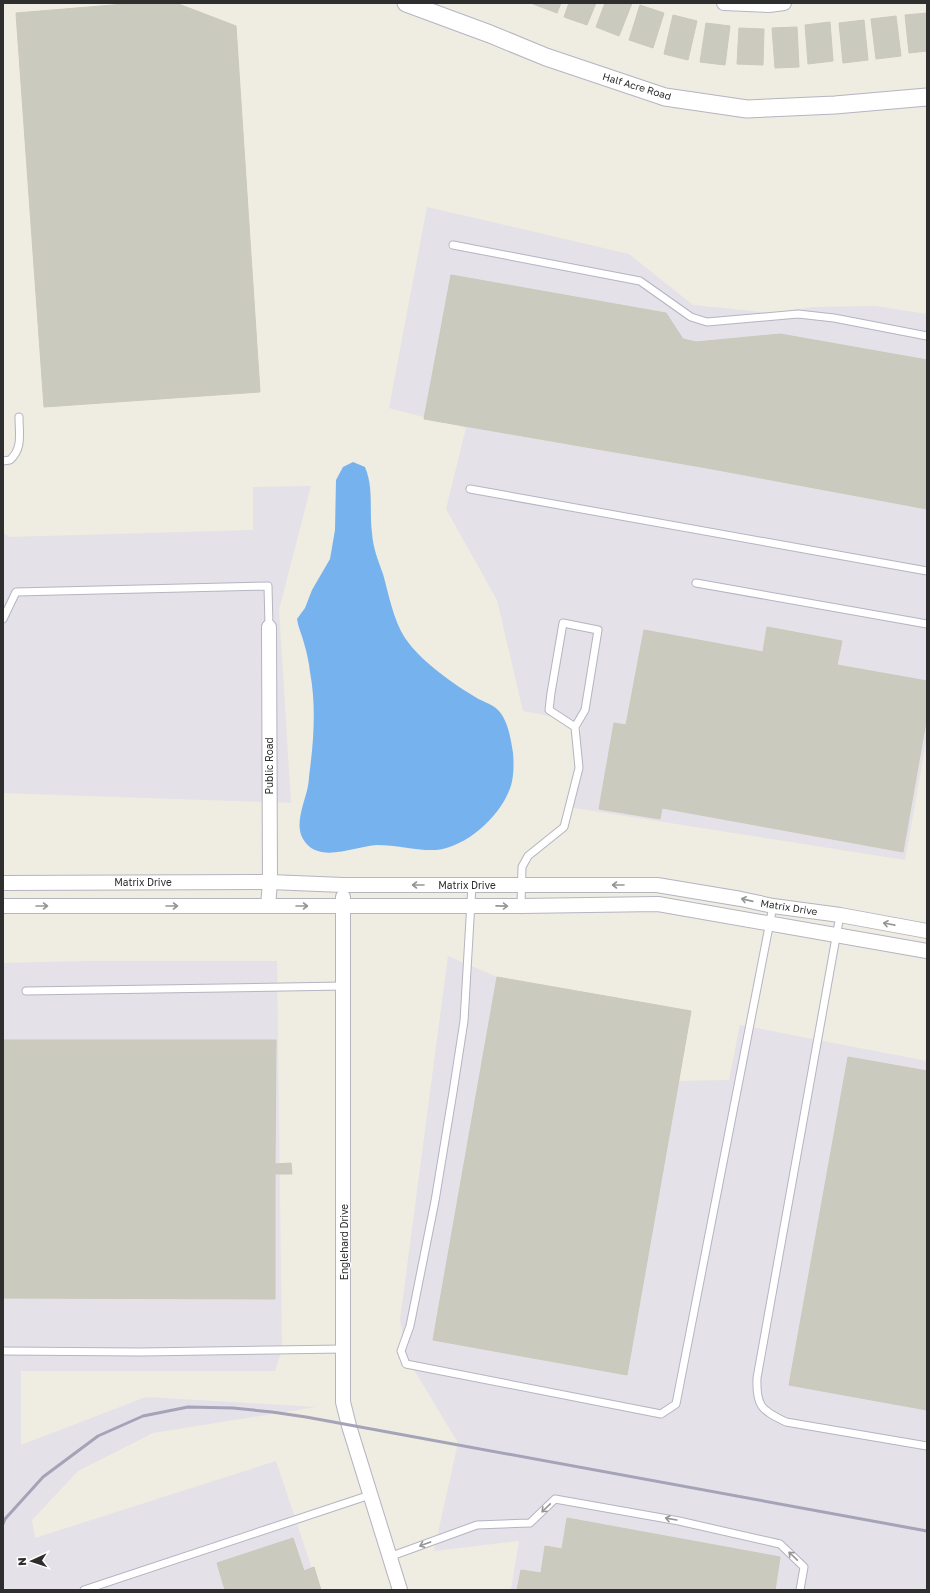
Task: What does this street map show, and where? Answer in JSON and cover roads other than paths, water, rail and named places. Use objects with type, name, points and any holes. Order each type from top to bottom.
[{"type":"street","name":"Half Acre Road","points":[[406,3],[490,34],[546,57],[665,97],[747,109],[835,105],[927,96]]},
{"type":"street","points":[[724,3],[769,5],[784,3]]},
{"type":"street","name":"Public Road","points":[[268,906],[270,882],[269,627]]},
{"type":"street","name":"Matrix Drive","points":[[3,883],[270,882],[342,885],[657,885],[773,906],[840,914],[927,932]]},
{"type":"street","name":"Englehard Drive","points":[[342,885],[344,986],[343,1402],[400,1590]]},
{"type":"street","name":"Matrix Drive","points":[[3,906],[521,906],[658,904],[927,950]]},
{"type":"lane","points":[[454,245],[640,281],[691,318],[707,322],[798,314],[834,318],[927,336]]},
{"type":"lane","points":[[3,461],[10,460],[20,446],[19,417]]},
{"type":"lane","points":[[470,489],[927,571]]},
{"type":"lane","points":[[696,583],[927,624]]},
{"type":"lane","points":[[3,619],[16,592],[268,586],[269,627]]},
{"type":"lane","points":[[521,906],[522,867],[528,856],[564,827],[580,768],[575,727],[585,710],[598,630],[563,623],[549,710],[575,727]]},
{"type":"lane","points":[[472,885],[464,1021],[454,1092],[412,1318],[401,1351],[406,1364],[661,1414],[676,1404],[773,906]]},
{"type":"lane","points":[[840,914],[835,934],[814,1066],[757,1378],[756,1396],[767,1412],[786,1422],[927,1446]]},
{"type":"lane","points":[[26,991],[344,986]]},
{"type":"lane","points":[[3,1351],[142,1352],[344,1349]]},
{"type":"lane","points":[[84,1590],[370,1495]]},
{"type":"lane","points":[[390,1557],[477,1525],[530,1523],[554,1499],[679,1520],[780,1544],[804,1567],[800,1590]]},
{"type":"water","points":[[353,462],[365,467],[368,475],[371,525],[375,549],[394,615],[405,638],[427,662],[445,677],[498,710],[507,725],[510,736],[514,762],[511,787],[504,801],[480,830],[459,843],[447,848],[429,850],[377,845],[327,853],[310,847],[303,839],[301,833],[300,820],[308,786],[314,708],[308,662],[297,619],[305,608],[312,590],[330,559],[335,530],[336,480],[343,467]]},
{"type":"railway","points":[[3,1524],[5,1519],[43,1477],[98,1436],[143,1416],[188,1407],[233,1408],[306,1417],[927,1531]]}]
